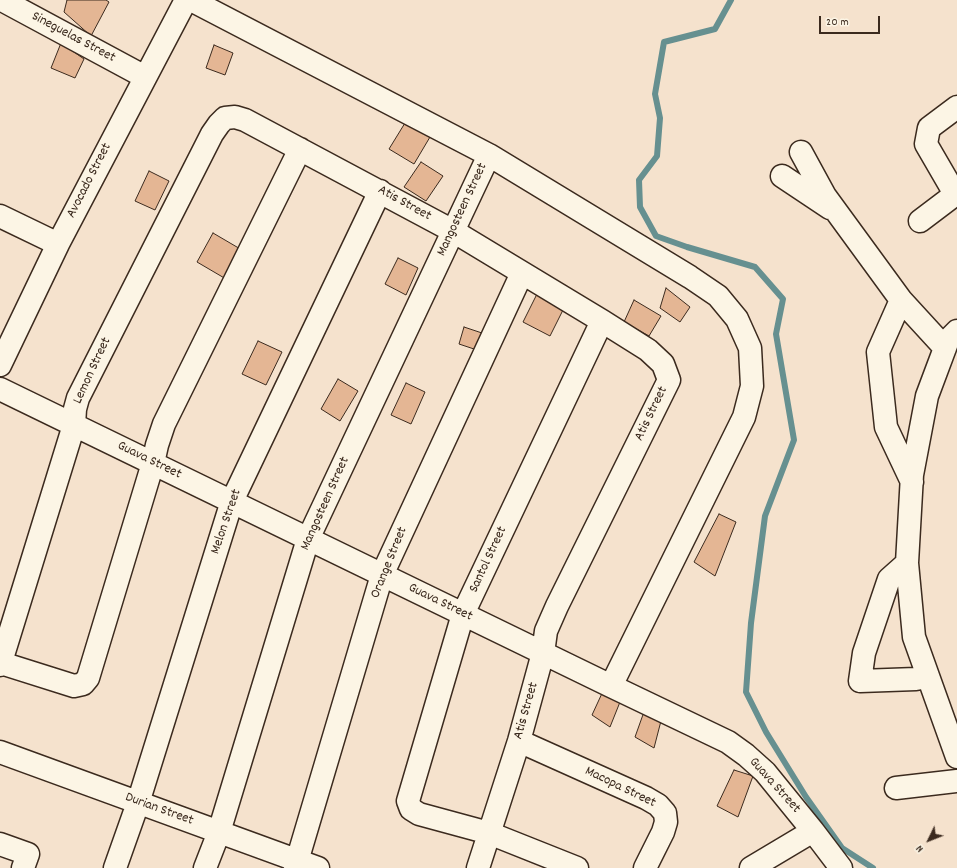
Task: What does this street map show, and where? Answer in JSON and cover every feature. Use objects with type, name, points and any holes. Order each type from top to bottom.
[{"type":"street","name":"Sineguelas Street","points":[[2,0],[145,76]]},
{"type":"street","name":"Avocado Street","points":[[0,366],[58,244],[186,0]]},
{"type":"street","points":[[191,0],[489,155],[690,277],[718,296],[737,319],[750,348],[752,386],[744,417],[611,686]]},
{"type":"street","points":[[920,221],[956,194],[926,144],[929,128],[957,107]]},
{"type":"street","name":"Atis Street","points":[[225,118],[235,117],[245,120],[380,191],[453,232],[648,350],[663,364],[669,380],[556,606],[546,631],[543,653],[519,741],[478,868]]},
{"type":"street","name":"Lemon Street","points":[[0,664],[74,425],[75,409],[78,398],[212,134],[218,124],[225,118]]},
{"type":"street","points":[[0,664],[74,686],[83,684],[88,678],[164,424],[300,149]]},
{"type":"street","points":[[801,152],[825,196],[901,300],[951,339],[927,396],[912,482],[907,563],[914,637],[957,758]]},
{"type":"street","name":"Mangosteen Street","points":[[206,868],[308,539],[489,155]]},
{"type":"street","points":[[782,176],[839,215]]},
{"type":"street","name":"Melon Street","points":[[115,868],[138,803],[232,501],[380,191]]},
{"type":"street","points":[[0,216],[58,244]]},
{"type":"street","name":"Orange Street","points":[[297,864],[382,575],[522,273]]},
{"type":"street","points":[[901,300],[878,352],[886,427],[912,482]]},
{"type":"street","name":"Santol Street","points":[[489,833],[419,814],[411,809],[408,801],[409,794],[463,614],[602,321]]},
{"type":"street","name":"Guava Street","points":[[0,388],[728,742],[746,755],[765,772],[841,868]]},
{"type":"street","points":[[907,563],[889,579],[864,653],[860,681],[916,679],[928,677]]},
{"type":"street","name":"Macopa Street","points":[[519,741],[646,798],[658,805],[665,813],[666,822],[663,832],[645,868]]},
{"type":"street","name":"Durian Street","points":[[0,752],[218,832],[297,864],[318,868]]},
{"type":"street","points":[[896,788],[957,781]]},
{"type":"street","points":[[751,868],[813,831]]},
{"type":"street","points":[[489,833],[576,868]]},
{"type":"street","points":[[0,844],[25,861]]},
{"type":"building","points":[[67,0],[106,0],[109,2],[91,36],[64,12]]},
{"type":"building","points":[[61,43],[84,59],[75,78],[51,68]]},
{"type":"building","points":[[214,45],[233,53],[225,75],[206,68]]},
{"type":"building","points":[[405,123],[430,137],[414,164],[389,149]]},
{"type":"building","points":[[421,162],[443,176],[426,201],[404,187]]},
{"type":"building","points":[[149,171],[169,181],[155,210],[135,201]]},
{"type":"building","points":[[213,233],[242,250],[226,279],[197,262]]},
{"type":"building","points":[[398,258],[418,268],[406,295],[385,284]]},
{"type":"building","points":[[666,288],[690,307],[680,322],[660,308]]},
{"type":"building","points":[[538,292],[565,306],[550,336],[523,322]]},
{"type":"building","points":[[634,300],[661,316],[649,336],[624,322]]},
{"type":"building","points":[[464,327],[482,333],[477,350],[459,344]]},
{"type":"building","points":[[258,341],[282,352],[266,385],[242,374]]},
{"type":"building","points":[[338,379],[358,391],[340,421],[321,409]]},
{"type":"building","points":[[406,383],[425,392],[411,424],[391,415]]},
{"type":"building","points":[[719,514],[736,522],[715,576],[694,562]]},
{"type":"building","points":[[604,689],[620,702],[610,727],[592,715]]},
{"type":"building","points":[[645,709],[662,717],[654,748],[635,737]]},
{"type":"building","points":[[734,770],[753,776],[738,817],[717,806]]},
{"type":"waterway","points":[[731,0],[715,29],[664,42],[655,94],[660,118],[657,156],[639,180],[640,207],[656,236],[687,247],[755,267],[783,299],[776,334],[794,440],[765,516],[751,623],[746,692],[766,732],[806,797],[842,848],[873,868]]}]
